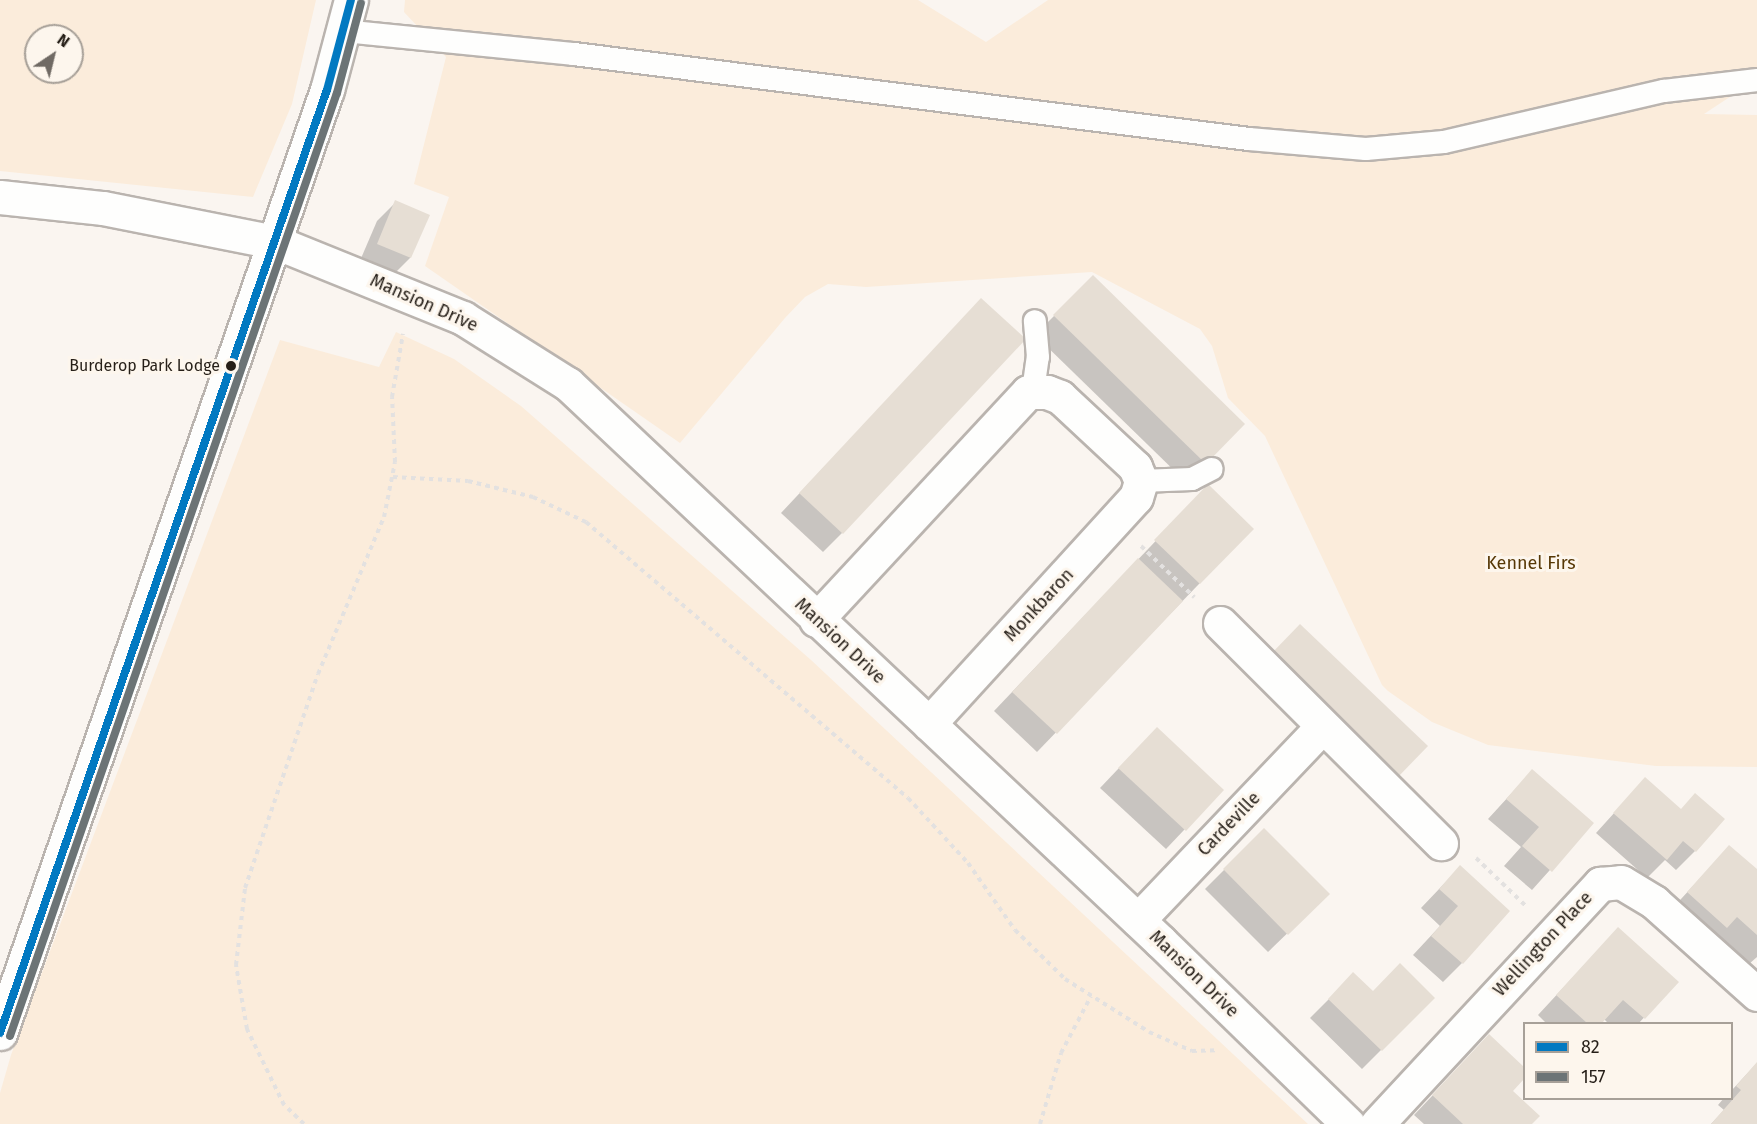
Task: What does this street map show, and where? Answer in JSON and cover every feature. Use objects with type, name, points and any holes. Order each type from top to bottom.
[{"type":"street","points":[[0,1033],[275,242],[347,15]]},
{"type":"street","name":"Mansion Drive","points":[[0,197],[103,208],[275,242],[464,318],[568,384],[816,620],[1138,920],[1348,1124]]},
{"type":"street","points":[[816,620],[1023,395],[1033,391],[1060,397],[1135,467],[1141,481]]},
{"type":"street","name":"Monkbaron","points":[[929,724],[1116,521],[1139,492],[1141,481]]},
{"type":"street","points":[[1220,623],[1321,728],[1441,843]]},
{"type":"street","name":"Cardeville","points":[[1138,920],[1321,728]]},
{"type":"street","name":"Wellington Place","points":[[1377,1124],[1600,884],[1621,882],[1654,902],[1757,993]]},
{"type":"lane","points":[[347,15],[574,54],[1249,139],[1366,149],[1444,142],[1664,91],[1757,80]]},
{"type":"lane","points":[[1033,391],[1038,357],[1035,321]]},
{"type":"lane","points":[[1141,481],[1192,479],[1212,469]]},
{"type":"path","points":[[304,1124],[284,1105],[247,1029],[236,965],[245,888],[318,674],[384,517],[393,477],[392,397],[411,297]]},
{"type":"path","points":[[393,477],[468,481],[533,497],[586,522],[908,798],[968,863],[1015,930],[1065,979],[1149,1032],[1191,1052],[1217,1051],[1247,1026]]},
{"type":"path","points":[[1116,521],[1220,623]]},
{"type":"path","points":[[1441,843],[1462,845],[1553,932]]},
{"type":"path","points":[[1040,1124],[1061,1053],[1091,996]]},
{"type":"green space","points":[[0,0],[316,0],[292,104],[253,197],[0,171]]},
{"type":"green space","name":"Kennel Firs","points":[[405,0],[918,0],[986,42],[1048,0],[1757,0],[1757,79],[1704,114],[1757,115],[1757,767],[1656,766],[1488,745],[1432,722],[1388,691],[1382,685],[1265,436],[1228,398],[1212,346],[1200,329],[1092,272],[866,287],[828,284],[805,297],[785,318],[680,443],[425,266],[449,197],[414,184],[446,57],[404,12]]},
{"type":"green space","points":[[396,332],[454,359],[521,406],[811,660],[1308,1124],[0,1124],[0,1093],[11,1055],[280,340],[379,367]]},
{"type":"building","points":[[395,200],[430,215],[411,258],[377,244]]},
{"type":"building","points":[[1093,275],[1245,424],[1206,464],[1053,315]]},
{"type":"building","points":[[981,298],[1026,339],[843,534],[799,493]]},
{"type":"building","points":[[1208,484],[1254,529],[1200,584],[1154,540]]},
{"type":"building","points":[[1138,558],[1183,601],[1057,734],[1012,692]]},
{"type":"building","points":[[1300,624],[1428,746],[1398,777],[1270,655]]},
{"type":"building","points":[[1157,727],[1224,790],[1186,831],[1118,768]]},
{"type":"building","points":[[1532,769],[1594,823],[1552,872],[1522,846],[1539,827],[1506,799]]},
{"type":"building","points":[[1645,777],[1681,809],[1695,793],[1725,819],[1696,852],[1683,841],[1667,860],[1613,813]]},
{"type":"building","points":[[1264,828],[1330,894],[1288,935],[1223,869]]},
{"type":"building","points":[[1729,845],[1757,869],[1757,935],[1737,917],[1727,928],[1687,892]]},
{"type":"building","points":[[1460,865],[1510,911],[1463,964],[1431,936],[1458,906],[1439,889]]},
{"type":"building","points":[[1618,927],[1679,982],[1645,1019],[1623,1000],[1603,1022],[1586,1022],[1556,995]]},
{"type":"building","points":[[1400,963],[1435,998],[1382,1051],[1328,999],[1353,972],[1373,991]]},
{"type":"building","points":[[1489,1034],[1523,1066],[1523,1080],[1513,1091],[1540,1116],[1532,1124],[1463,1124],[1432,1095]]},
{"type":"building","points":[[1757,1062],[1757,1124],[1711,1124],[1741,1090],[1736,1086]]},
{"type":"transit line","name":"82","points":[[0,1033],[327,90],[351,0]]},
{"type":"transit line","name":"157","points":[[10,1036],[337,93],[361,3]]},
{"type":"place","name":"Burderop Park Lodge","points":[[231,366]]}]
